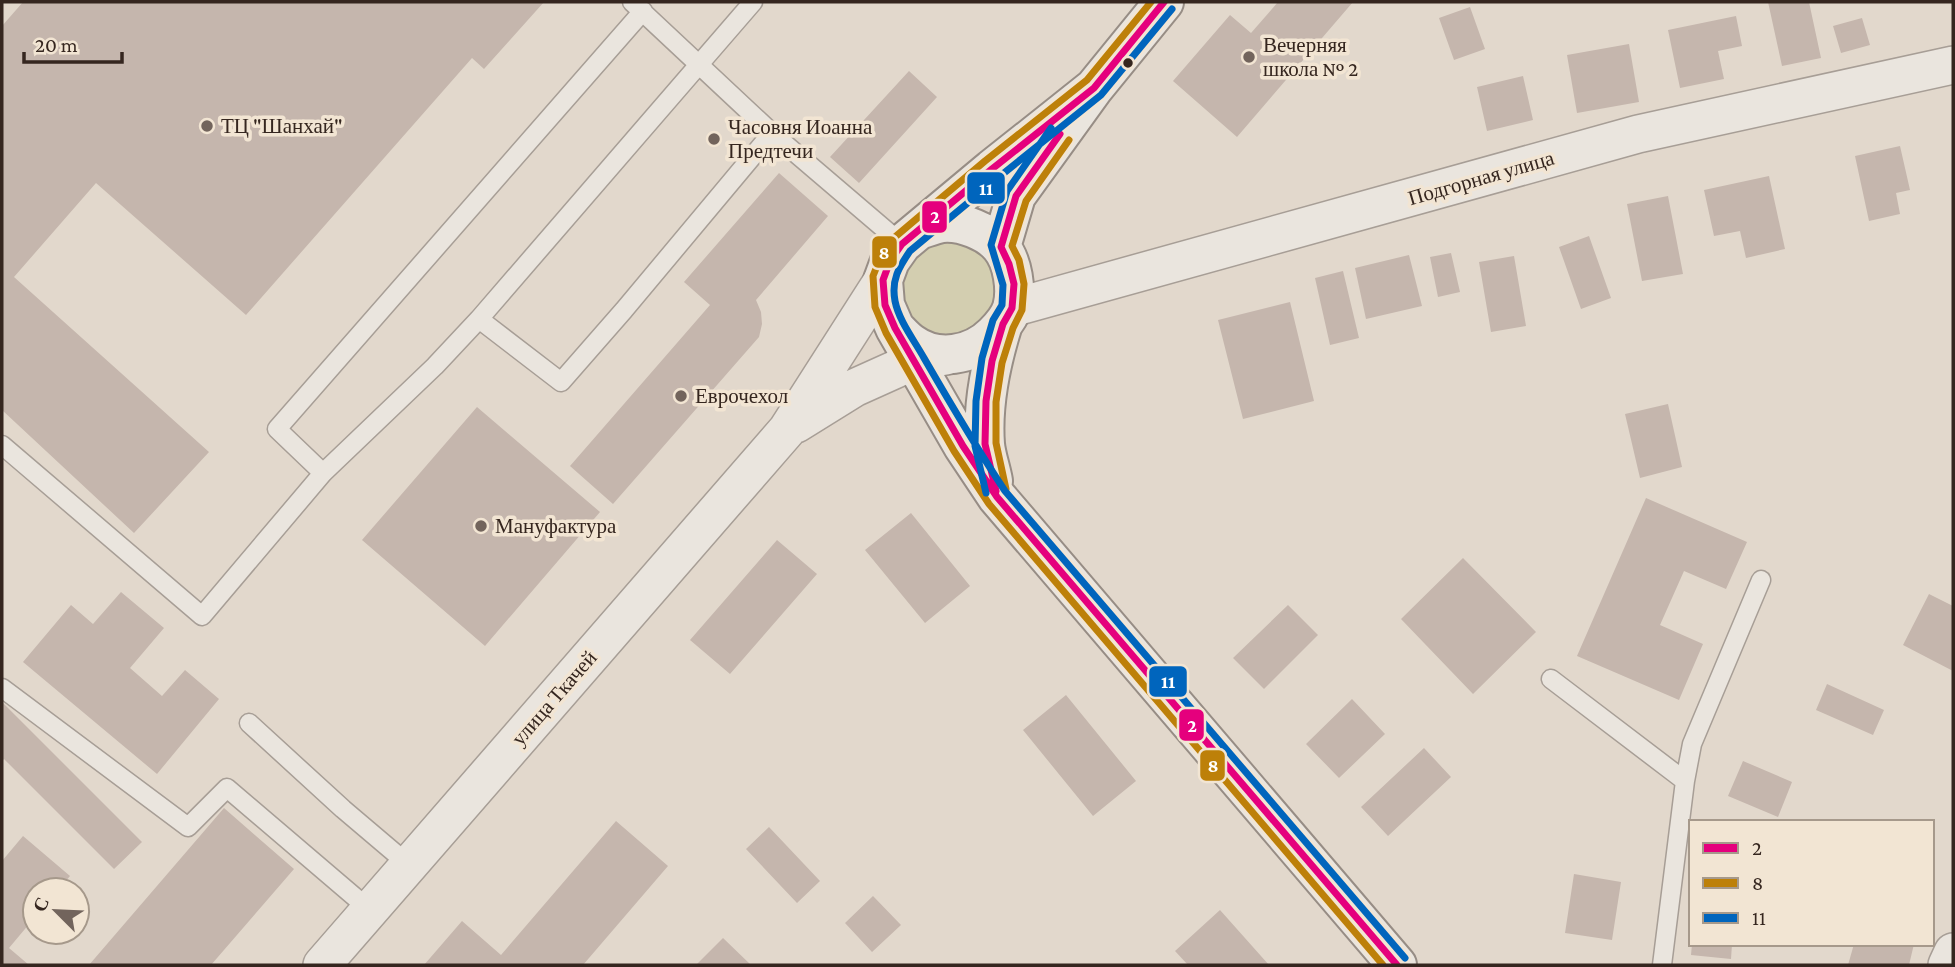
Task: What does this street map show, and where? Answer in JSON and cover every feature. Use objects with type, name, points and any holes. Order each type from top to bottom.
[{"type":"street","points":[[1001,247],[1016,196],[1094,88],[1164,2]]},
{"type":"street","name":"Подгорная улица","points":[[1008,316],[1090,288],[1638,135],[1953,65]]},
{"type":"street","points":[[1094,88],[912,236],[890,261],[883,280],[885,305],[895,328],[963,446],[997,497],[1392,962]]},
{"type":"street","points":[[912,236],[944,223],[967,226],[986,234],[1001,247],[1009,264],[1014,284],[1008,316],[992,361],[986,401],[985,444],[997,497]]},
{"type":"street","name":"улица Ткачей","points":[[322,965],[787,430],[883,280]]},
{"type":"street","points":[[895,328],[912,344],[931,352],[953,355],[971,351],[987,341],[1008,316]]},
{"type":"street","name":"улица Ткачей","points":[[787,430],[853,388],[914,361],[953,355]]},
{"type":"street","points":[[1947,965],[1953,953]]},
{"type":"lane","points":[[2,445],[202,615],[323,473],[435,366],[479,319],[753,2]]},
{"type":"lane","points":[[323,473],[277,429],[638,7],[772,132],[912,236]]},
{"type":"lane","points":[[479,319],[561,382],[772,132]]},
{"type":"lane","points":[[1662,965],[1692,744],[1761,580]]},
{"type":"lane","points":[[1550,679],[1685,781]]},
{"type":"lane","points":[[2,688],[188,827],[227,788],[370,909]]},
{"type":"lane","points":[[249,723],[342,809],[409,865]]},
{"type":"shaded area","points":[[950,240],[973,248],[987,262],[995,282],[993,303],[982,321],[965,332],[951,337],[929,335],[905,316],[899,275],[918,249]]},
{"type":"building","name":"ТЦ \"Шанхай\"","points":[[23,2],[544,2],[484,69],[472,58],[246,315],[96,183],[14,277],[209,452],[134,533],[2,410],[2,26]]},
{"type":"building","name":"Вечерняя школа № 2","points":[[1278,2],[1353,2],[1237,137],[1173,81],[1230,15],[1251,33]]},
{"type":"building","points":[[1768,2],[1809,2],[1821,58],[1782,66]]},
{"type":"building","points":[[1470,7],[1485,49],[1454,60],[1439,18]]},
{"type":"building","points":[[1736,16],[1742,46],[1718,51],[1724,79],[1680,88],[1668,30]]},
{"type":"building","points":[[1862,18],[1870,45],[1841,53],[1833,26]]},
{"type":"building","points":[[1629,44],[1639,102],[1577,113],[1567,55]]},
{"type":"building","points":[[909,71],[937,97],[859,183],[830,157]]},
{"type":"building","points":[[1523,76],[1533,120],[1487,131],[1477,87]]},
{"type":"building","points":[[1900,146],[1910,190],[1896,193],[1900,214],[1869,221],[1855,156]]},
{"type":"building","points":[[779,173],[828,216],[756,300],[762,324],[759,337],[613,504],[570,466],[710,305],[684,282]]},
{"type":"building","points":[[1769,176],[1785,249],[1746,258],[1740,231],[1714,236],[1704,190]]},
{"type":"building","points":[[1668,196],[1683,274],[1642,281],[1627,204]]},
{"type":"building","points":[[1589,236],[1611,298],[1581,309],[1559,247]]},
{"type":"building","points":[[1451,253],[1460,292],[1438,297],[1430,257]]},
{"type":"building","points":[[1409,255],[1422,306],[1366,319],[1355,268]]},
{"type":"building","points":[[1514,256],[1526,326],[1491,332],[1479,262]]},
{"type":"building","points":[[1343,271],[1359,338],[1330,345],[1315,278]]},
{"type":"building","points":[[1290,302],[1314,401],[1243,419],[1218,320]]},
{"type":"building","points":[[1668,404],[1682,467],[1640,478],[1625,414]]},
{"type":"building","name":"Мануфактура","points":[[477,407],[600,512],[485,646],[362,540]]},
{"type":"building","points":[[1646,498],[1747,542],[1726,589],[1684,571],[1660,625],[1703,644],[1679,700],[1577,656]]},
{"type":"building","points":[[911,513],[970,586],[925,623],[865,550]]},
{"type":"building","points":[[777,540],[817,574],[730,674],[690,640]]},
{"type":"building","points":[[1463,558],[1536,632],[1473,694],[1401,619]]},
{"type":"building","points":[[121,592],[164,628],[130,668],[162,696],[185,670],[219,699],[157,774],[23,662],[71,605],[93,624]]},
{"type":"building","points":[[1929,594],[1953,606],[1953,671],[1903,645]]},
{"type":"building","points":[[1288,605],[1318,635],[1264,689],[1233,658]]},
{"type":"building","points":[[1827,684],[1884,710],[1873,735],[1816,710]]},
{"type":"building","points":[[1066,695],[1136,781],[1093,816],[1023,730]]},
{"type":"building","points":[[1352,699],[1385,734],[1339,778],[1306,744]]},
{"type":"building","points":[[2,702],[142,842],[114,869],[4,759],[2,761]]},
{"type":"building","points":[[1424,748],[1451,777],[1388,836],[1361,807]]},
{"type":"building","points":[[1743,761],[1792,782],[1778,817],[1728,796]]},
{"type":"building","points":[[224,808],[294,869],[211,965],[89,965]]},
{"type":"building","points":[[616,821],[668,866],[583,965],[424,965],[462,921],[501,955]]},
{"type":"building","points":[[769,827],[820,881],[797,903],[746,849]]},
{"type":"building","points":[[23,836],[70,876],[21,876],[21,934],[9,948],[29,965],[2,965],[2,861]]},
{"type":"building","points":[[1574,874],[1621,882],[1612,940],[1565,933]]},
{"type":"building","points":[[873,896],[901,925],[872,952],[845,923]]},
{"type":"building","points":[[1220,910],[1269,965],[1188,965],[1175,951]]},
{"type":"building","points":[[723,938],[751,965],[696,965]]},
{"type":"building","points":[[1692,946],[1732,946],[1731,959],[1691,955]]},
{"type":"building","points":[[1853,946],[1914,946],[1909,965],[1848,965]]},
{"type":"transit line","name":"8","points":[[1151,2],[1087,80],[895,237],[881,256],[873,276],[875,307],[886,333],[954,451],[989,504],[1383,965]]},
{"type":"transit line","name":"2","points":[[1164,2],[1094,88],[902,244],[890,261],[883,280],[885,305],[895,328],[963,446],[997,497],[1397,965]]},
{"type":"transit line","name":"11","points":[[1172,9],[1101,95],[910,251],[897,274],[895,301],[907,330],[1005,491],[1405,958]]},
{"type":"transit line","name":"11","points":[[986,493],[975,446],[976,401],[982,358],[993,320],[1002,305],[1003,285],[991,245],[1007,191],[1051,128]]},
{"type":"transit line","name":"2","points":[[996,491],[985,444],[986,401],[992,361],[1003,324],[1012,308],[1014,284],[1001,247],[1016,196],[1060,134]]},
{"type":"transit line","name":"8","points":[[1006,489],[996,443],[996,402],[1002,363],[1022,310],[1024,284],[1019,260],[1012,246],[1026,201],[1069,140]]},
{"type":"place","name":"Вечерняя школа № 2","points":[[1249,57]]},
{"type":"place","name":"ТЦ \"Шанхай\"","points":[[207,126]]},
{"type":"place","name":"Часовня Иоанна Предтечи","points":[[714,139]]},
{"type":"place","name":"Еврочехол","points":[[681,396]]},
{"type":"place","name":"Мануфактура","points":[[481,526]]}]
